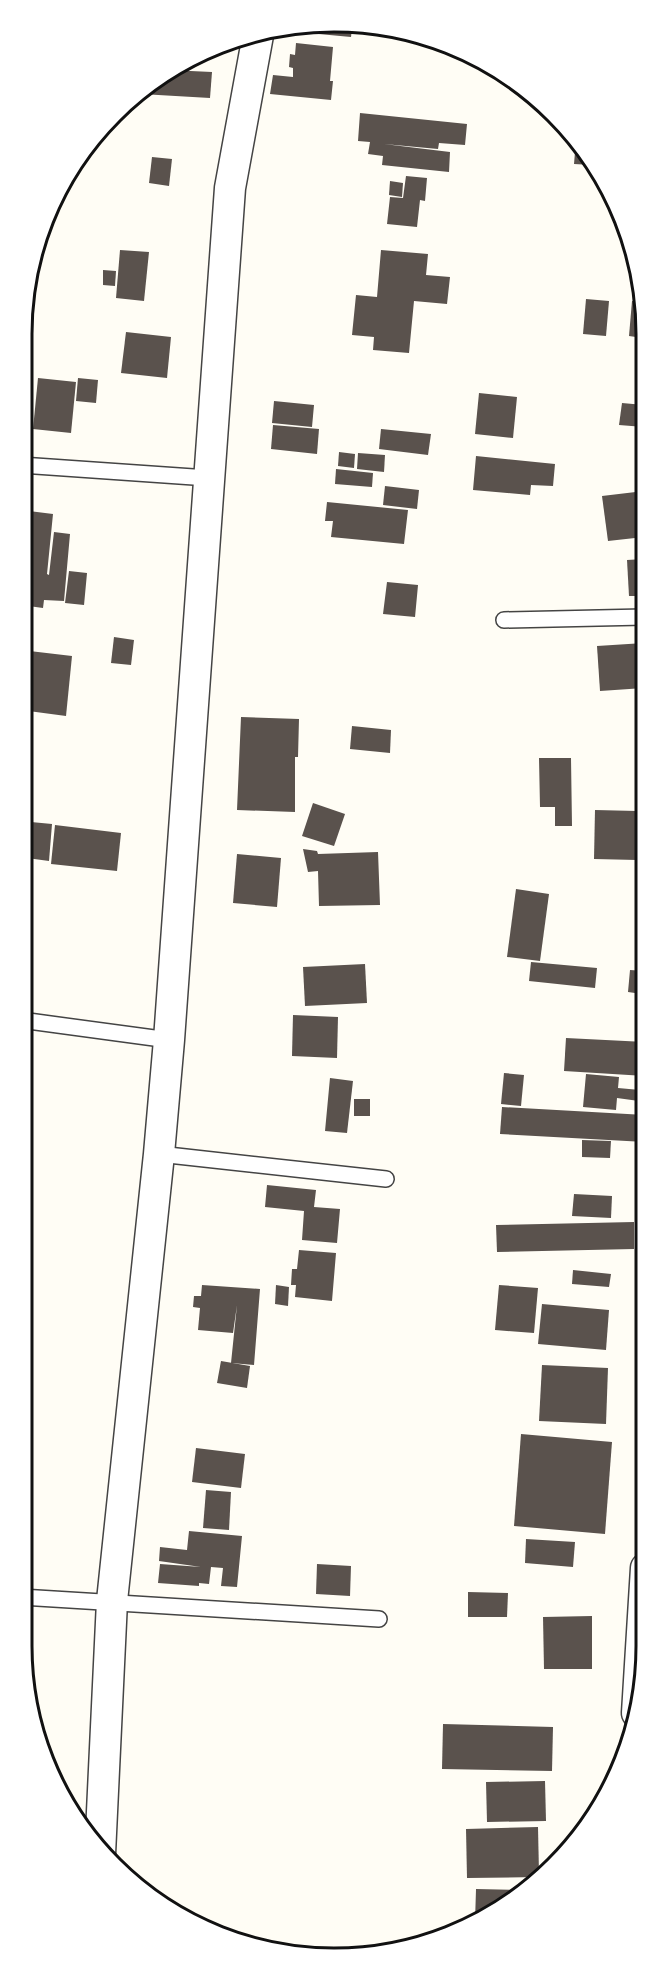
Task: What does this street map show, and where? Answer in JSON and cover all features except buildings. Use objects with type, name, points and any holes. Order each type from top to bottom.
[{"type":"street","points":[[101,1839],[112,1601],[169,1040],[230,188],[257,42]]},
{"type":"lane","points":[[32,466],[208,478]]},
{"type":"lane","points":[[504,620],[636,617]]},
{"type":"lane","points":[[32,1021],[169,1040]]},
{"type":"lane","points":[[159,1154],[386,1179]]},
{"type":"lane","points":[[32,1597],[379,1619]]}]
